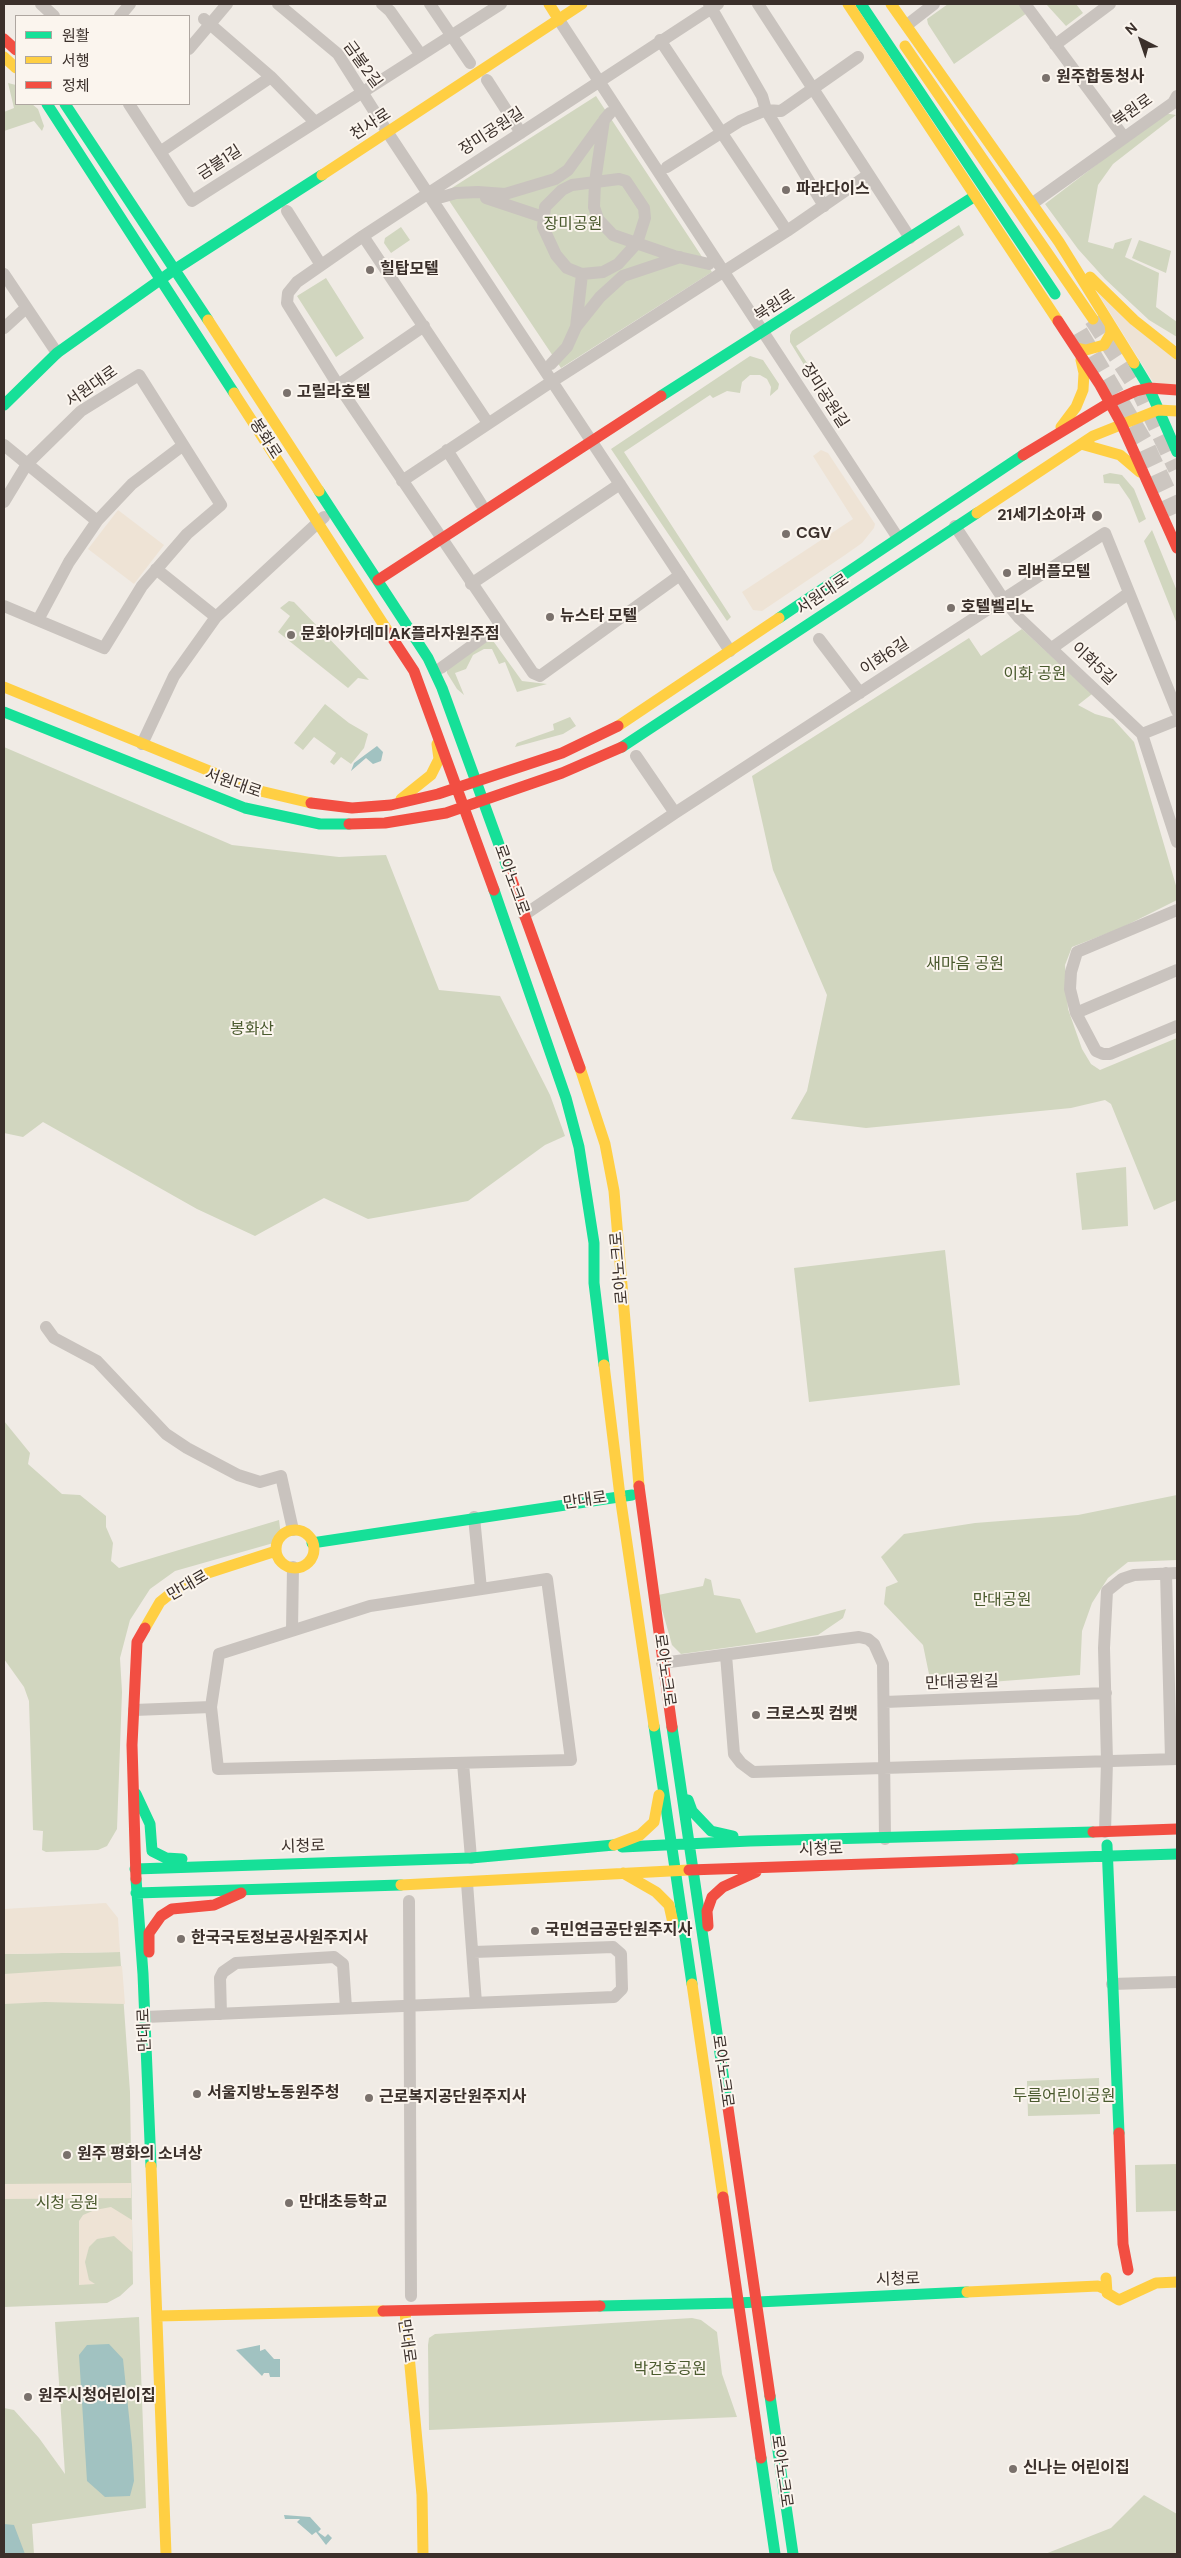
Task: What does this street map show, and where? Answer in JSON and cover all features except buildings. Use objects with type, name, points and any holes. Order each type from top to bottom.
[{"type":"street","points":[[41,4],[53,15]]},
{"type":"street","points":[[121,15],[130,4]]},
{"type":"street","points":[[190,48],[217,4]]},
{"type":"street","points":[[190,35],[227,4]]},
{"type":"street","name":"금불2길","points":[[278,4],[338,54],[364,92],[388,134]]},
{"type":"street","points":[[382,4],[390,10],[421,55]]},
{"type":"street","points":[[430,4],[470,63]]},
{"type":"street","name":"금불1길","points":[[133,106],[192,201],[452,35],[482,9],[501,4]]},
{"type":"street","points":[[549,4],[559,20]]},
{"type":"street","name":"천사로","points":[[160,280],[388,134],[582,4]]},
{"type":"street","points":[[758,4],[910,238]]},
{"type":"street","points":[[848,4],[1077,348],[1121,423],[1177,548]]},
{"type":"street","points":[[861,4],[1080,332]]},
{"type":"street","points":[[891,4],[1059,242],[1149,388],[1177,452]]},
{"type":"street","points":[[907,25],[934,4]]},
{"type":"street","points":[[1025,4],[1124,137]]},
{"type":"street","points":[[1055,45],[1110,4]]},
{"type":"street","name":"장미공원길","points":[[680,575],[540,676],[528,668],[338,385],[287,303],[288,292],[321,265],[363,236],[713,5],[762,96],[766,110],[824,206]]},
{"type":"street","name":"장미공원길","points":[[559,20],[898,538]]},
{"type":"street","points":[[207,21],[271,77],[315,122]]},
{"type":"street","points":[[898,36],[1093,319]]},
{"type":"street","points":[[4,39],[15,49]]},
{"type":"street","points":[[660,40],[787,231]]},
{"type":"street","points":[[4,57],[15,67]]},
{"type":"street","points":[[667,167],[721,133],[766,110],[781,111],[858,57]]},
{"type":"street","points":[[160,152],[271,77]]},
{"type":"street","points":[[487,80],[521,133]]},
{"type":"street","name":"북원로","points":[[1033,203],[1176,101]]},
{"type":"street","name":"봉화로","points":[[48,105],[414,671],[457,788]]},
{"type":"street","name":"봉화로","points":[[66,105],[428,658],[442,688],[475,783]]},
{"type":"street","points":[[442,197],[468,192],[505,194],[555,179],[568,170],[607,116],[595,181],[594,207],[598,219],[613,235],[680,257],[710,264]]},
{"type":"street","points":[[388,134],[730,650]]},
{"type":"street","points":[[402,481],[552,381],[787,231],[868,175]]},
{"type":"street","points":[[595,181],[626,181],[641,200],[645,218],[637,243],[618,264],[603,272],[582,274],[568,268],[556,254],[546,233],[542,217],[545,207],[562,190],[580,183],[595,181]]},
{"type":"street","points":[[468,192],[542,217]]},
{"type":"street","name":"북원로","points":[[591,441],[975,196]]},
{"type":"street","points":[[287,211],[321,265]]},
{"type":"street","points":[[363,236],[488,423]]},
{"type":"street","points":[[1059,242],[1113,301],[1157,340],[1177,354]]},
{"type":"street","points":[[550,364],[567,347],[576,328],[600,297],[623,276],[680,257]]},
{"type":"street","points":[[4,274],[57,353]]},
{"type":"street","points":[[576,328],[582,274]]},
{"type":"street","points":[[4,405],[57,353],[160,280]]},
{"type":"street","points":[[4,328],[26,308]]},
{"type":"street","points":[[1077,348],[1086,350],[1104,345],[1111,333],[1110,324]]},
{"type":"street","points":[[338,385],[424,326]]},
{"type":"street","points":[[1054,435],[1076,407],[1083,390],[1084,373],[1077,348]]},
{"type":"street","name":"서원대로","points":[[4,502],[27,464],[81,411],[139,375],[182,446],[221,505],[187,534],[142,586],[104,648],[4,606]]},
{"type":"street","name":"서원대로","points":[[4,688],[256,790],[307,802],[352,808],[391,805],[475,783],[562,753],[594,739],[646,709],[730,650],[1054,435],[1109,403],[1149,388],[1177,390]]},
{"type":"street","name":"서원대로","points":[[4,712],[245,808],[320,824],[385,823],[464,808],[562,773],[617,750],[1081,444],[1121,423],[1158,410],[1177,411]]},
{"type":"street","points":[[378,580],[591,441]]},
{"type":"street","points":[[1081,444],[1120,455],[1132,462],[1150,489]]},
{"type":"street","points":[[4,445],[97,521]]},
{"type":"street","points":[[38,620],[69,562],[97,521],[132,484],[182,446]]},
{"type":"street","points":[[447,450],[481,504]]},
{"type":"street","points":[[471,584],[620,484]]},
{"type":"street","points":[[142,744],[174,676],[216,617],[318,521],[332,512]]},
{"type":"street","points":[[1169,528],[1171,518],[1175,512]]},
{"type":"street","name":"이화5길","points":[[955,526],[1004,600],[1020,618],[1142,734],[1177,842]]},
{"type":"street","name":"이화6길","points":[[524,915],[675,813],[1105,533],[1177,711]]},
{"type":"street","points":[[898,538],[910,556]]},
{"type":"street","points":[[156,569],[216,617]]},
{"type":"street","points":[[1052,648],[1129,593]]},
{"type":"street","points":[[440,668],[499,626]]},
{"type":"street","points":[[819,639],[860,693]]},
{"type":"street","points":[[1142,734],[1177,720]]},
{"type":"street","points":[[391,805],[425,782],[438,764],[440,753],[433,724]]},
{"type":"street","points":[[636,756],[675,813]]},
{"type":"street","name":"로아노크로","points":[[475,783],[572,1044],[605,1144],[614,1191],[640,1494],[662,1663],[690,1843],[703,1946],[793,2554]]},
{"type":"street","name":"로아노크로","points":[[457,788],[552,1054],[579,1147],[594,1243],[594,1283],[620,1496],[663,1777],[670,1844],[685,1950],[775,2554]]},
{"type":"street","points":[[1177,910],[1077,952],[1070,980],[1076,1013],[1096,1051],[1110,1054],[1177,1026]]},
{"type":"street","points":[[1076,1013],[1177,970]]},
{"type":"street","points":[[552,1054],[572,1044]]},
{"type":"street","points":[[46,1327],[54,1338],[97,1361],[166,1434],[187,1448],[238,1475],[260,1482],[281,1476],[293,1530]]},
{"type":"street","name":"만대로","points":[[312,1543],[474,1517],[640,1494]]},
{"type":"street","points":[[474,1517],[481,1589]]},
{"type":"street","points":[[293,1530],[308,1535],[312,1543],[313,1551],[308,1562],[293,1567],[280,1560],[276,1551],[280,1536],[293,1530]]},
{"type":"street","name":"만대로","points":[[166,2554],[145,2017],[135,1868],[134,1710],[138,1642],[160,1602],[175,1590],[208,1573],[276,1551]]},
{"type":"street","points":[[292,1630],[293,1567]]},
{"type":"street","points":[[726,1655],[734,1754],[741,1763],[753,1772],[886,1768],[1107,1761],[1174,1759],[1172,1573],[1134,1575],[1122,1578],[1107,1591],[1104,1648],[1107,1761],[1106,1832],[1123,2244],[1110,2296],[1119,2300],[1156,2283]]},
{"type":"street","points":[[546,1579],[571,1760],[218,1769],[211,1707],[220,1654],[370,1606],[481,1589],[546,1579]]},
{"type":"street","points":[[662,1663],[859,1637],[868,1639],[874,1644],[883,1664],[886,1768],[885,1839]]},
{"type":"street","name":"만대공원길","points":[[885,1702],[1106,1693]]},
{"type":"street","points":[[134,1710],[211,1707]]},
{"type":"street","points":[[463,1763],[471,1858]]},
{"type":"street","points":[[609,1848],[640,1835],[654,1822],[663,1777]]},
{"type":"street","points":[[679,1777],[692,1811],[698,1820],[711,1831],[750,1841]]},
{"type":"street","points":[[133,1786],[150,1824],[150,1845],[157,1855],[173,1859],[197,1858],[241,1865]]},
{"type":"street","name":"시청로","points":[[135,1868],[471,1858],[690,1843],[885,1839],[1177,1829]]},
{"type":"street","name":"시청로","points":[[136,1893],[467,1883],[674,1870],[763,1869],[1177,1854]]},
{"type":"street","points":[[703,1946],[708,1929],[707,1911],[712,1897],[723,1887],[763,1869]]},
{"type":"street","points":[[623,1873],[656,1892],[669,1905],[674,1926],[685,1950]]},
{"type":"street","points":[[467,1883],[474,1952],[476,2003]]},
{"type":"street","points":[[143,1974],[149,1951],[149,1933],[161,1916],[172,1909],[214,1905],[248,1890]]},
{"type":"street","points":[[410,1901],[412,2005],[411,2296]]},
{"type":"street","points":[[145,2017],[614,1997],[621,1992],[621,1954],[613,1947],[474,1952]]},
{"type":"street","points":[[221,2014],[220,1978],[223,1972],[236,1963],[334,1957],[343,1964],[346,2008]]},
{"type":"street","points":[[1112,1984],[1177,1982]]},
{"type":"street","points":[[1117,2273],[1156,2283],[1177,2282]]},
{"type":"street","points":[[1117,2273],[1136,2283],[1133,2293]]},
{"type":"street","name":"시청로","points":[[737,2303],[1061,2288],[1067,2284],[1096,2281],[1117,2273]]},
{"type":"street","points":[[405,2312],[737,2303]]},
{"type":"street","name":"만대로","points":[[157,2316],[405,2312],[422,2495],[422,2554]]},
{"type":"green space","points":[[948,4],[1020,4],[1027,13],[954,64],[928,24],[927,19]]},
{"type":"green space","points":[[1046,4],[1076,4],[1083,13],[1066,26]]},
{"type":"green space","points":[[8,83],[15,85],[15,105],[33,105],[38,109],[44,126],[42,131],[34,121],[4,131],[4,112],[14,108]]},
{"type":"green space","name":"장미공원","points":[[596,96],[712,272],[561,368],[444,193]]},
{"type":"green space","points":[[1164,113],[1176,115],[1113,164],[1098,185],[1088,242],[1113,249],[1115,243],[1132,238],[1125,257],[1159,273],[1156,307],[1177,322],[1177,337],[1149,320],[1105,279],[1078,249],[1045,204]]},
{"type":"green space","points":[[959,225],[964,235],[796,346],[811,369],[806,368],[790,342],[792,331]]},
{"type":"green space","points":[[401,227],[410,240],[391,253],[384,243],[385,238]]},
{"type":"green space","points":[[1139,240],[1171,251],[1166,273],[1132,258]]},
{"type":"green space","points":[[326,278],[364,338],[336,357],[297,296]]},
{"type":"green space","points":[[750,356],[763,360],[779,384],[778,389],[770,396],[771,387],[767,379],[760,375],[750,375],[742,382],[740,393],[727,391],[713,398],[710,395],[624,452],[731,617],[727,621],[611,449]]},
{"type":"green space","points":[[1110,473],[1122,475],[1134,489],[1146,519],[1139,523],[1130,500],[1119,484],[1104,483],[1103,475]]},
{"type":"green space","points":[[1152,530],[1177,591],[1177,624],[1144,541]]},
{"type":"green space","points":[[289,601],[294,602],[369,680],[358,678],[348,688],[278,632],[290,616],[280,608]]},
{"type":"green space","points":[[1022,629],[1092,694],[1078,705],[1095,714],[1113,719],[1134,742],[1177,889],[1177,900],[1121,928],[1072,947],[1065,965],[1068,1009],[1082,1049],[1091,1064],[1100,1070],[1177,1038],[1177,1200],[1154,1210],[1111,1104],[1105,1100],[1071,1108],[866,1128],[791,1119],[807,1091],[827,995],[773,870],[752,776],[969,638],[981,656]]},
{"type":"green space","points":[[491,638],[522,681],[547,684],[517,692],[505,662],[499,664],[492,649],[484,649],[473,655],[466,669],[455,673],[464,695],[457,689],[447,673],[447,667]]},
{"type":"green space","points":[[325,704],[349,723],[368,734],[364,748],[351,764],[341,757],[334,765],[330,762],[336,753],[314,737],[303,750],[294,743]]},
{"type":"green space","points":[[570,717],[576,726],[563,734],[515,747],[517,743],[554,730],[553,724]]},
{"type":"green space","name":"봉화산","points":[[4,747],[232,845],[339,857],[386,855],[439,990],[500,996],[550,1095],[565,1136],[545,1145],[468,1201],[368,1219],[324,1198],[255,1236],[197,1209],[43,1122],[23,1137],[4,1133]]},
{"type":"green space","points":[[1126,1167],[1128,1226],[1082,1230],[1076,1173]]},
{"type":"green space","points":[[945,1250],[960,1385],[809,1402],[794,1268]]},
{"type":"green space","points":[[4,1421],[30,1453],[28,1464],[62,1494],[80,1495],[106,1516],[106,1527],[113,1543],[111,1561],[119,1568],[279,1520],[281,1536],[277,1542],[175,1571],[150,1589],[130,1620],[120,1658],[122,1692],[117,1829],[107,1846],[98,1850],[46,1852],[42,1850],[43,1831],[33,1830],[29,1701],[24,1687],[4,1659]]},
{"type":"green space","name":"만대공원","points":[[1177,1495],[1177,1560],[1128,1562],[1108,1578],[1092,1603],[1082,1631],[1080,1675],[940,1686],[930,1679],[923,1645],[884,1604],[886,1587],[898,1582],[881,1557],[904,1534],[975,1523],[1078,1515]]},
{"type":"green space","points":[[705,1578],[711,1580],[714,1595],[740,1599],[756,1633],[846,1609],[843,1618],[818,1635],[681,1654],[672,1645],[658,1595],[703,1586]]},
{"type":"green space","name":"시청 공원","points":[[120,1952],[130,2092],[133,2284],[120,2296],[107,2303],[4,2307],[4,1954]]},
{"type":"green space","name":"두름어린이공원","points":[[1099,2078],[1100,2114],[1028,2116],[1027,2081]]},
{"type":"green space","points":[[1177,2164],[1177,2211],[1136,2212],[1135,2165]]},
{"type":"green space","points":[[139,2317],[146,2508],[32,2524],[34,2554],[4,2554],[4,2408],[14,2410],[39,2438],[65,2474],[55,2322]]},
{"type":"green space","name":"박건호공원","points":[[692,2318],[701,2320],[717,2332],[722,2374],[737,2417],[429,2430],[428,2345],[429,2338],[435,2334]]},
{"type":"green space","points":[[1144,2495],[1177,2514],[1177,2554],[1045,2554],[1111,2528]]},
{"type":"shaded area","points":[[1094,287],[1177,360],[1177,386],[1155,385]]},
{"type":"shaded area","points":[[821,450],[828,453],[875,524],[874,528],[862,543],[845,555],[762,611],[753,610],[742,592],[853,519],[813,456]]},
{"type":"shaded area","points":[[118,510],[164,545],[134,584],[88,549]]},
{"type":"shaded area","points":[[106,1903],[118,1918],[120,1952],[4,1954],[4,1909]]},
{"type":"shaded area","points":[[122,1966],[125,2004],[45,2002],[4,2004],[4,1974]]},
{"type":"shaded area","points":[[131,2183],[131,2198],[4,2199],[4,2184]]},
{"type":"shaded area","points":[[111,2207],[132,2220],[132,2252],[114,2236],[97,2239],[89,2247],[85,2262],[89,2280],[95,2284],[79,2285],[79,2221],[83,2215],[95,2210]]},
{"type":"water","points":[[377,746],[383,752],[381,761],[373,764],[366,758],[351,771],[354,763]]},
{"type":"water","points":[[109,2344],[123,2359],[134,2481],[130,2496],[105,2497],[87,2481],[79,2355],[87,2345]]},
{"type":"water","points":[[260,2345],[260,2351],[265,2349],[274,2359],[280,2359],[280,2377],[270,2377],[269,2373],[264,2373],[262,2376],[236,2350]]},
{"type":"water","points":[[284,2515],[310,2517],[321,2529],[318,2532],[325,2537],[328,2534],[332,2538],[326,2545],[316,2532],[312,2535],[297,2522],[300,2519],[285,2519]]},
{"type":"water","points":[[4,2524],[14,2525],[25,2554],[4,2554]]},
{"type":"tunnel","points":[[1093,319],[1141,393],[1177,469]]},
{"type":"tunnel","points":[[1079,332],[1144,442],[1177,513]]},
{"type":"traffic: fast","points":[[861,4],[1055,294]]},
{"type":"traffic: fast","points":[[48,105],[234,393]]},
{"type":"traffic: fast","points":[[66,105],[208,320]]},
{"type":"traffic: fast","points":[[4,405],[57,353],[174,270],[322,175]]},
{"type":"traffic: fast","points":[[661,396],[975,196]]},
{"type":"traffic: fast","points":[[1134,363],[1149,388],[1177,452]]},
{"type":"traffic: fast","points":[[779,618],[1023,455]]},
{"type":"traffic: fast","points":[[319,491],[428,658],[442,688],[510,875]]},
{"type":"traffic: fast","points":[[622,747],[977,513]]},
{"type":"traffic: fast","points":[[4,712],[245,808],[320,824],[349,824]]},
{"type":"traffic: fast","points":[[494,890],[566,1098],[579,1147],[594,1243],[594,1283],[604,1365]]},
{"type":"traffic: fast","points":[[312,1543],[632,1495]]},
{"type":"traffic: fast","points":[[654,1726],[692,1984]]},
{"type":"traffic: fast","points":[[672,1727],[727,2101]]},
{"type":"traffic: fast","points":[[136,1794],[150,1824],[152,1851],[166,1858],[182,1859]]},
{"type":"traffic: fast","points":[[688,1800],[692,1811],[711,1831],[733,1836]]},
{"type":"traffic: fast","points":[[622,1847],[750,1841],[1093,1832]]},
{"type":"traffic: fast","points":[[135,1869],[471,1858],[614,1845]]},
{"type":"traffic: fast","points":[[1107,1845],[1119,2133]]},
{"type":"traffic: fast","points":[[1013,1859],[1177,1854]]},
{"type":"traffic: fast","points":[[136,1879],[143,1974],[151,2166]]},
{"type":"traffic: fast","points":[[136,1893],[401,1885]]},
{"type":"traffic: fast","points":[[600,2306],[737,2303],[967,2292]]},
{"type":"traffic: fast","points":[[770,2396],[793,2554]]},
{"type":"traffic: fast","points":[[761,2458],[775,2554]]},
{"type":"traffic: slow","points":[[549,4],[559,20]]},
{"type":"traffic: slow","points":[[322,175],[582,4]]},
{"type":"traffic: slow","points":[[848,4],[1058,321]]},
{"type":"traffic: slow","points":[[891,4],[1059,242],[1134,363]]},
{"type":"traffic: slow","points":[[905,46],[1093,319]]},
{"type":"traffic: slow","points":[[4,57],[15,67]]},
{"type":"traffic: slow","points":[[1090,277],[1134,320],[1177,354]]},
{"type":"traffic: slow","points":[[208,320],[319,491]]},
{"type":"traffic: slow","points":[[1077,348],[1086,350],[1104,345],[1111,333],[1110,324]]},
{"type":"traffic: slow","points":[[1061,427],[1076,407],[1083,390],[1084,373],[1081,360]]},
{"type":"traffic: slow","points":[[234,393],[389,633]]},
{"type":"traffic: slow","points":[[977,513],[1093,436],[1158,410],[1177,411]]},
{"type":"traffic: slow","points":[[1081,444],[1120,455],[1140,472]]},
{"type":"traffic: slow","points":[[618,726],[779,618]]},
{"type":"traffic: slow","points":[[4,687],[256,790],[311,803]]},
{"type":"traffic: slow","points":[[401,799],[431,775],[439,759],[437,744]]},
{"type":"traffic: slow","points":[[580,1068],[605,1144],[614,1191],[639,1486]]},
{"type":"traffic: slow","points":[[604,1365],[620,1496],[654,1726]]},
{"type":"traffic: slow","points":[[295,1530],[308,1536],[314,1549],[308,1562],[295,1568],[282,1562],[276,1549],[282,1536],[295,1530]]},
{"type":"traffic: slow","points":[[145,1628],[160,1602],[175,1590],[208,1573],[276,1551]]},
{"type":"traffic: slow","points":[[614,1845],[640,1835],[654,1822],[659,1795]]},
{"type":"traffic: slow","points":[[401,1885],[689,1870]]},
{"type":"traffic: slow","points":[[623,1873],[656,1892],[669,1905],[673,1923]]},
{"type":"traffic: slow","points":[[692,1984],[723,2197]]},
{"type":"traffic: slow","points":[[151,2166],[166,2554]]},
{"type":"traffic: slow","points":[[1106,2278],[1107,2293],[1119,2300],[1156,2283],[1177,2282]]},
{"type":"traffic: slow","points":[[967,2292],[1098,2286],[1105,2289]]},
{"type":"traffic: slow","points":[[157,2316],[383,2311]]},
{"type":"traffic: slow","points":[[405,2312],[422,2495],[423,2554]]},
{"type":"traffic: jam","points":[[4,39],[15,49]]},
{"type":"traffic: jam","points":[[1058,321],[1100,385],[1121,423],[1177,548]]},
{"type":"traffic: jam","points":[[1023,455],[1109,403],[1136,391],[1149,388],[1177,390]]},
{"type":"traffic: jam","points":[[378,580],[661,396]]},
{"type":"traffic: jam","points":[[389,633],[414,671],[494,890]]},
{"type":"traffic: jam","points":[[311,803],[352,808],[391,805],[438,794],[562,753],[618,726]]},
{"type":"traffic: jam","points":[[349,824],[385,823],[446,813],[562,773],[622,747]]},
{"type":"traffic: jam","points":[[510,875],[580,1068]]},
{"type":"traffic: jam","points":[[639,1486],[672,1727]]},
{"type":"traffic: jam","points":[[136,1879],[132,1745],[137,1642],[145,1628]]},
{"type":"traffic: jam","points":[[1093,1832],[1177,1829]]},
{"type":"traffic: jam","points":[[689,1870],[1013,1859]]},
{"type":"traffic: jam","points":[[708,1926],[707,1911],[712,1897],[723,1887],[756,1872]]},
{"type":"traffic: jam","points":[[149,1952],[149,1933],[161,1916],[172,1909],[214,1905],[241,1893]]},
{"type":"traffic: jam","points":[[727,2101],[770,2396]]},
{"type":"traffic: jam","points":[[1119,2133],[1123,2244],[1128,2270]]},
{"type":"traffic: jam","points":[[723,2197],[761,2458]]},
{"type":"traffic: jam","points":[[383,2311],[600,2306]]},
{"type":"place","name":"원주합동청사","points":[[1046,78]]},
{"type":"place","name":"파라다이스","points":[[786,190]]},
{"type":"place","name":"힐탑모텔","points":[[370,270]]},
{"type":"place","name":"고릴라호텔","points":[[287,393]]},
{"type":"place","name":"21세기소아과","points":[[1097,516]]},
{"type":"place","name":"CGV","points":[[786,534]]},
{"type":"place","name":"리버플모텔","points":[[1007,573]]},
{"type":"place","name":"호텔벨리노","points":[[951,608]]},
{"type":"place","name":"뉴스타 모텔","points":[[550,617]]},
{"type":"place","name":"문화아카데미AK플라자원주점","points":[[291,635]]},
{"type":"place","name":"크로스핏 컴뱃","points":[[756,1715]]},
{"type":"place","name":"국민연금공단원주지사","points":[[535,1931]]},
{"type":"place","name":"한국국토정보공사원주지사","points":[[181,1939]]},
{"type":"place","name":"서울지방노동원주청","points":[[197,2094]]},
{"type":"place","name":"근로복지공단원주지사","points":[[369,2098]]},
{"type":"place","name":"원주 평화의 소녀상","points":[[67,2155]]},
{"type":"place","name":"만대초등학교","points":[[289,2203]]},
{"type":"place","name":"원주시청어린이집","points":[[28,2397]]},
{"type":"place","name":"신나는 어린이집","points":[[1013,2469]]},
{"type":"park label","name":"이화 공원","points":[[1035,675]]},
{"type":"park label","name":"새마음 공원","points":[[965,965]]}]
